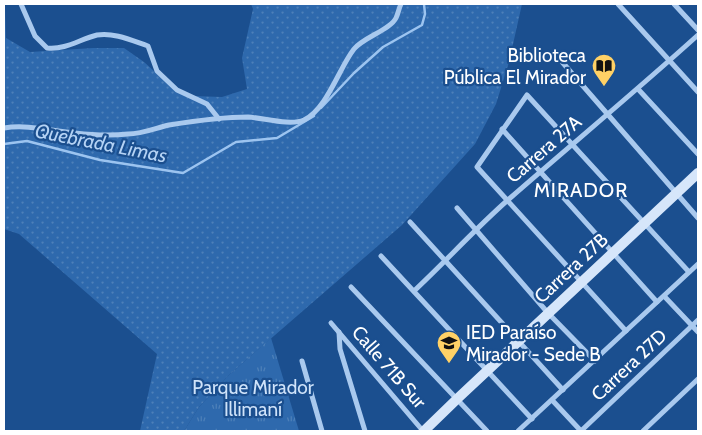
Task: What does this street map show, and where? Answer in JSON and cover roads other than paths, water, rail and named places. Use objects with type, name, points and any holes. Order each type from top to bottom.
[{"type":"street","points":[[21,4],[35,36],[47,48],[56,49],[98,35],[122,37],[148,46],[157,71],[177,90],[207,104],[219,119]]},
{"type":"street","points":[[4,128],[18,127],[77,133],[129,134],[170,125],[219,119],[249,118],[294,122],[304,120],[314,113],[329,92],[356,47],[396,20],[401,4]]},
{"type":"street","points":[[618,4],[698,92]]},
{"type":"street","points":[[674,4],[698,30]]},
{"type":"street","name":"Carrera 27A","points":[[414,291],[540,172],[698,35]]},
{"type":"street","points":[[556,55],[606,115],[698,218]]},
{"type":"street","points":[[638,89],[698,154]]},
{"type":"street","points":[[626,331],[477,167],[527,95],[689,272]]},
{"type":"street","points":[[502,130],[657,302]]},
{"type":"street","name":"Carrera 27B","points":[[424,431],[698,173]]},
{"type":"street","points":[[457,208],[548,313],[595,360]]},
{"type":"street","points":[[410,222],[563,390]]},
{"type":"street","points":[[381,256],[532,419]]},
{"type":"street","points":[[520,431],[698,264]]},
{"type":"street","points":[[351,287],[487,431]]},
{"type":"street","points":[[664,296],[698,332]]},
{"type":"street","name":"Carrera 27D","points":[[581,431],[698,320]]},
{"type":"street","name":"Calle 71B Sur","points":[[331,323],[424,431]]},
{"type":"street","points":[[339,332],[340,349],[366,431]]},
{"type":"street","points":[[302,361],[322,431]]},
{"type":"street","points":[[643,431],[698,379]]},
{"type":"street","points":[[552,400],[581,431]]},
{"type":"waterway","name":"Quebrada Limas","points":[[321,108],[354,73],[383,47],[422,25],[425,14],[424,4]]},
{"type":"waterway","name":"Quebrada Limas","points":[[4,144],[27,141],[100,160],[183,173],[236,142],[277,138],[314,116]]},
{"type":"place","name":"Biblioteca Pública El Mirador","points":[[604,87]]},
{"type":"place","name":"IED Paraíso Mirador - Sede B","points":[[449,364]]},
{"type":"district","name":"MIRADOR","points":[[581,190]]},
{"type":"park label","name":"Parque Mirador Illimaní","points":[[253,398]]}]
